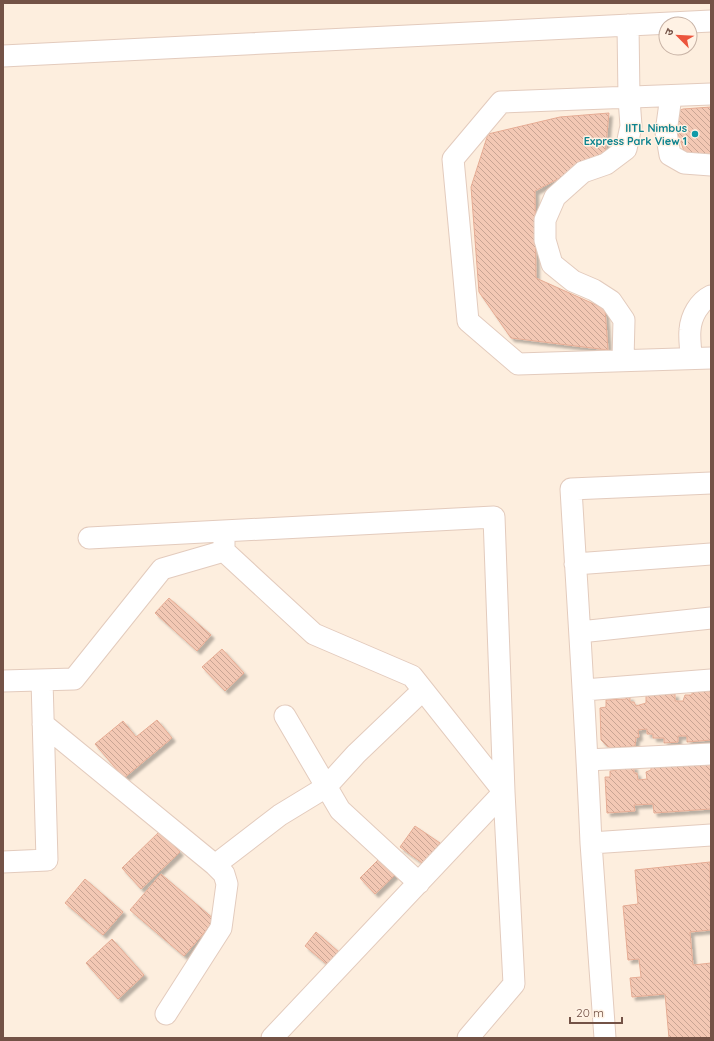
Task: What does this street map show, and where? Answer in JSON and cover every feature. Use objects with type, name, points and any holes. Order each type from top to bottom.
[{"type":"street","points":[[3,56],[711,21]]},
{"type":"street","points":[[623,360],[624,320],[611,301],[594,290],[573,281],[552,264],[545,240],[545,220],[555,197],[583,172],[606,164],[626,149],[631,126],[628,98],[628,25]]},
{"type":"street","points":[[711,94],[501,102],[453,159],[468,321],[518,364],[701,358],[690,329],[695,312],[704,300],[711,296]]},
{"type":"street","points":[[671,96],[666,132],[670,155],[684,164],[711,165]]},
{"type":"street","points":[[605,1038],[591,843],[584,690],[571,489],[711,483]]},
{"type":"street","points":[[89,538],[224,541],[494,517],[504,792],[514,984],[468,1038]]},
{"type":"street","points":[[3,681],[74,679],[162,569],[224,541]]},
{"type":"street","points":[[224,541],[314,634],[412,676],[504,792]]},
{"type":"street","points":[[575,564],[711,554]]},
{"type":"street","points":[[580,632],[711,618]]},
{"type":"street","points":[[3,862],[47,860],[42,680]]},
{"type":"street","points":[[584,690],[711,680]]},
{"type":"street","points":[[215,864],[280,815],[326,787],[356,754],[423,690]]},
{"type":"street","points":[[285,716],[340,810],[419,883]]},
{"type":"street","points":[[43,724],[215,864],[224,874],[227,884],[221,928],[166,1014]]},
{"type":"street","points":[[587,760],[711,754]]},
{"type":"street","points":[[272,1038],[504,792]]},
{"type":"street","points":[[591,843],[711,834]]},
{"type":"building","name":"IITL Nimbus Express Park View 1","points":[[711,107],[711,157],[685,154],[671,114],[683,109]]},
{"type":"building","points":[[609,113],[605,154],[535,191],[536,278],[605,309],[608,350],[511,338],[479,292],[471,187],[488,134],[560,117]]},
{"type":"building","points":[[169,598],[211,635],[197,651],[155,613]]},
{"type":"building","points":[[222,649],[244,673],[225,691],[202,667]]},
{"type":"building","points":[[711,687],[711,740],[687,742],[687,736],[678,736],[678,742],[664,743],[664,738],[653,738],[653,734],[647,734],[647,729],[638,730],[639,737],[636,738],[635,746],[611,748],[601,740],[600,708],[606,707],[606,700],[626,699],[626,697],[630,697],[630,702],[634,702],[636,706],[646,703],[646,694],[675,694],[675,701],[683,701],[685,695],[692,695],[692,690]]},
{"type":"building","points":[[157,720],[172,738],[124,778],[95,744],[123,721],[136,737]]},
{"type":"building","points":[[711,755],[711,809],[654,813],[653,804],[634,805],[635,811],[607,813],[605,777],[610,777],[610,771],[617,770],[616,767],[634,766],[634,773],[637,773],[638,780],[647,779],[646,772],[651,770],[651,762]]},
{"type":"building","points":[[415,826],[440,843],[425,865],[400,847]]},
{"type":"building","points":[[160,831],[180,852],[141,889],[122,868]]},
{"type":"building","points":[[381,857],[397,873],[375,894],[360,878]]},
{"type":"building","points":[[710,862],[711,930],[690,932],[693,965],[711,963],[711,1038],[669,1038],[665,994],[632,997],[630,978],[641,977],[639,959],[628,960],[623,906],[638,904],[635,870]]},
{"type":"building","points":[[161,874],[215,920],[184,956],[130,910]]},
{"type":"building","points":[[85,879],[123,912],[103,935],[65,903]]},
{"type":"building","points":[[316,932],[340,953],[329,966],[305,946]]},
{"type":"building","points":[[112,939],[144,975],[118,999],[86,963]]},
{"type":"place","name":"IITL Nimbus Express Park View 1","points":[[695,134]]}]
